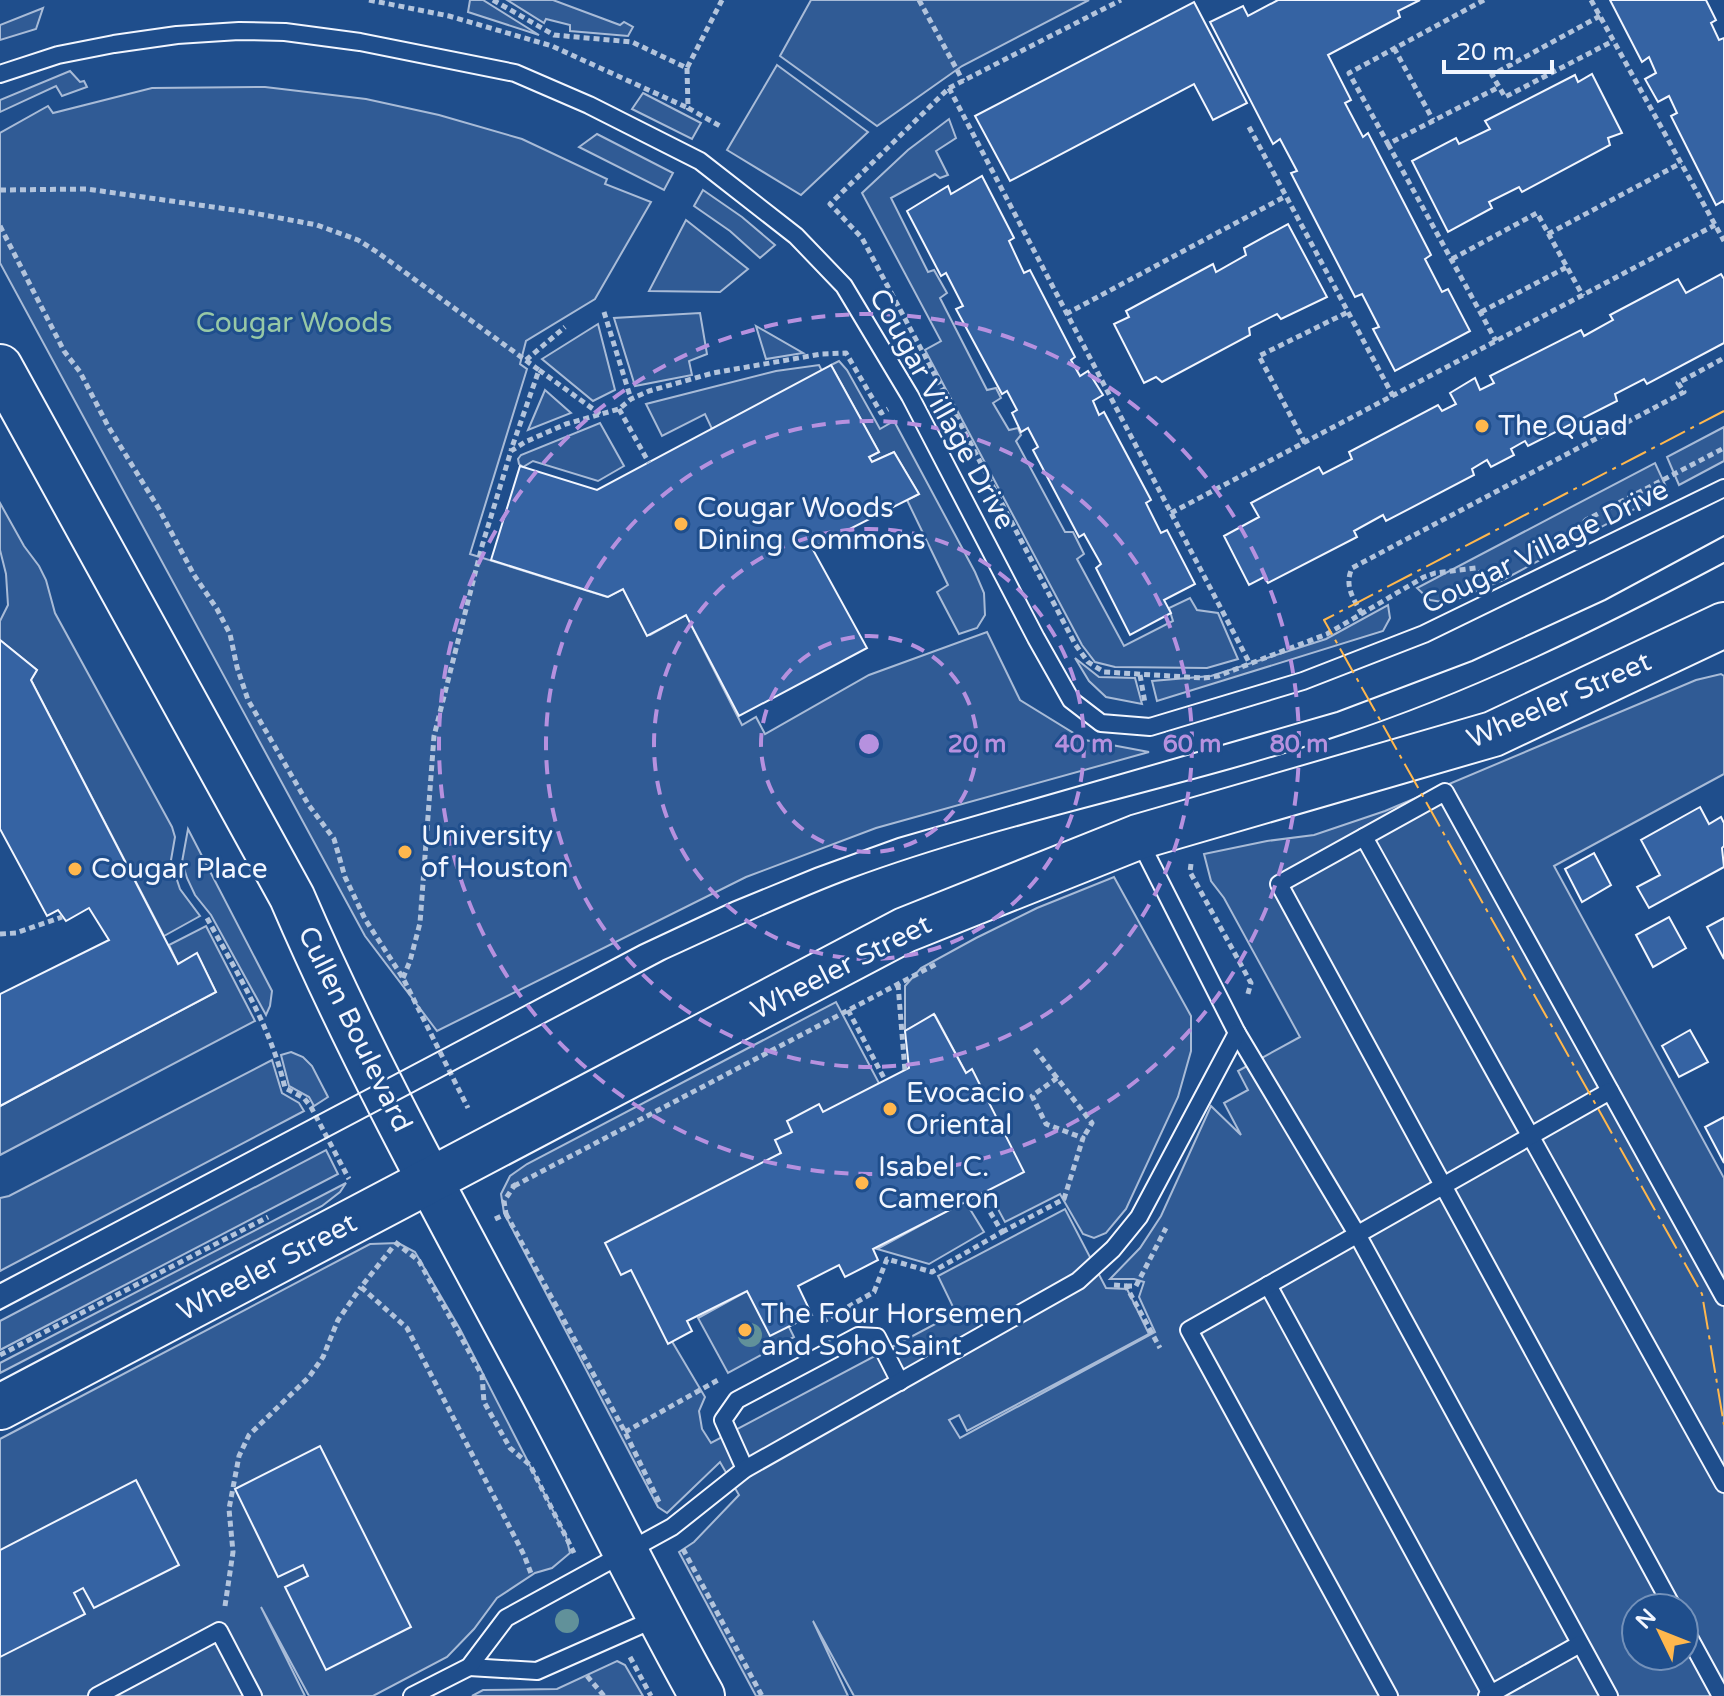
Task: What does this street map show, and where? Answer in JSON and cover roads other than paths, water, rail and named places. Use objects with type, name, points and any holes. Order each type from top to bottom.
[{"type":"main road","name":"Cullen Boulevard","points":[[0,367],[292,897],[390,1104],[702,1696]]},
{"type":"main road","name":"Wheeler Street","points":[[0,1407],[905,930],[1138,837],[1493,734],[1724,625]]},
{"type":"lane","name":"Cougar Village Drive","points":[[0,74],[58,55],[114,44],[177,35],[285,32],[360,42],[515,73],[589,105],[700,161],[796,236],[844,286],[910,396],[1071,700],[1101,723],[1150,727],[1303,681],[1424,634],[1724,488]]},
{"type":"lane","points":[[1664,1592],[1279,884],[1445,792],[1724,1297]]},
{"type":"lane","points":[[1138,837],[1237,1033],[1357,1234],[1609,1696]]},
{"type":"lane","points":[[1364,837],[1724,1484]]},
{"type":"lane","points":[[412,1696],[469,1667],[506,1618],[672,1527],[745,1469],[1078,1281],[1113,1249],[1139,1217],[1237,1033]]},
{"type":"lane","points":[[1389,1696],[1189,1330],[1610,1091]]},
{"type":"lane","points":[[1268,1285],[1490,1695],[1580,1644]]},
{"type":"lane","points":[[745,1469],[723,1420],[737,1400],[858,1336],[877,1337],[900,1382]]},
{"type":"lane","points":[[469,1667],[537,1671],[658,1617]]},
{"type":"lane","points":[[97,1696],[219,1631],[253,1696]]},
{"type":"lane","points":[[1700,1657],[1721,1696]]},
{"type":"tram line","points":[[0,1283],[640,945],[732,902],[898,838],[1337,712],[1472,661],[1605,600],[1724,536]]},
{"type":"tram line","points":[[0,1310],[664,960],[780,907],[912,857],[1283,754],[1393,717],[1538,656],[1724,563]]},
{"type":"place","name":"The Quad","points":[[1482,426]]},
{"type":"place","name":"Cougar Woods Dining Commons","points":[[681,524]]},
{"type":"place","name":"University of Houston","points":[[405,852]]},
{"type":"place","name":"Cougar Place","points":[[75,869]]},
{"type":"place","name":"Evocacio Oriental","points":[[890,1109]]},
{"type":"place","name":"Isabel C. Cameron","points":[[862,1183]]},
{"type":"place","name":"The Four Horsemen and Soho Saint","points":[[745,1330]]},
{"type":"park label","name":"Cougar Woods","points":[[294,323]]}]
